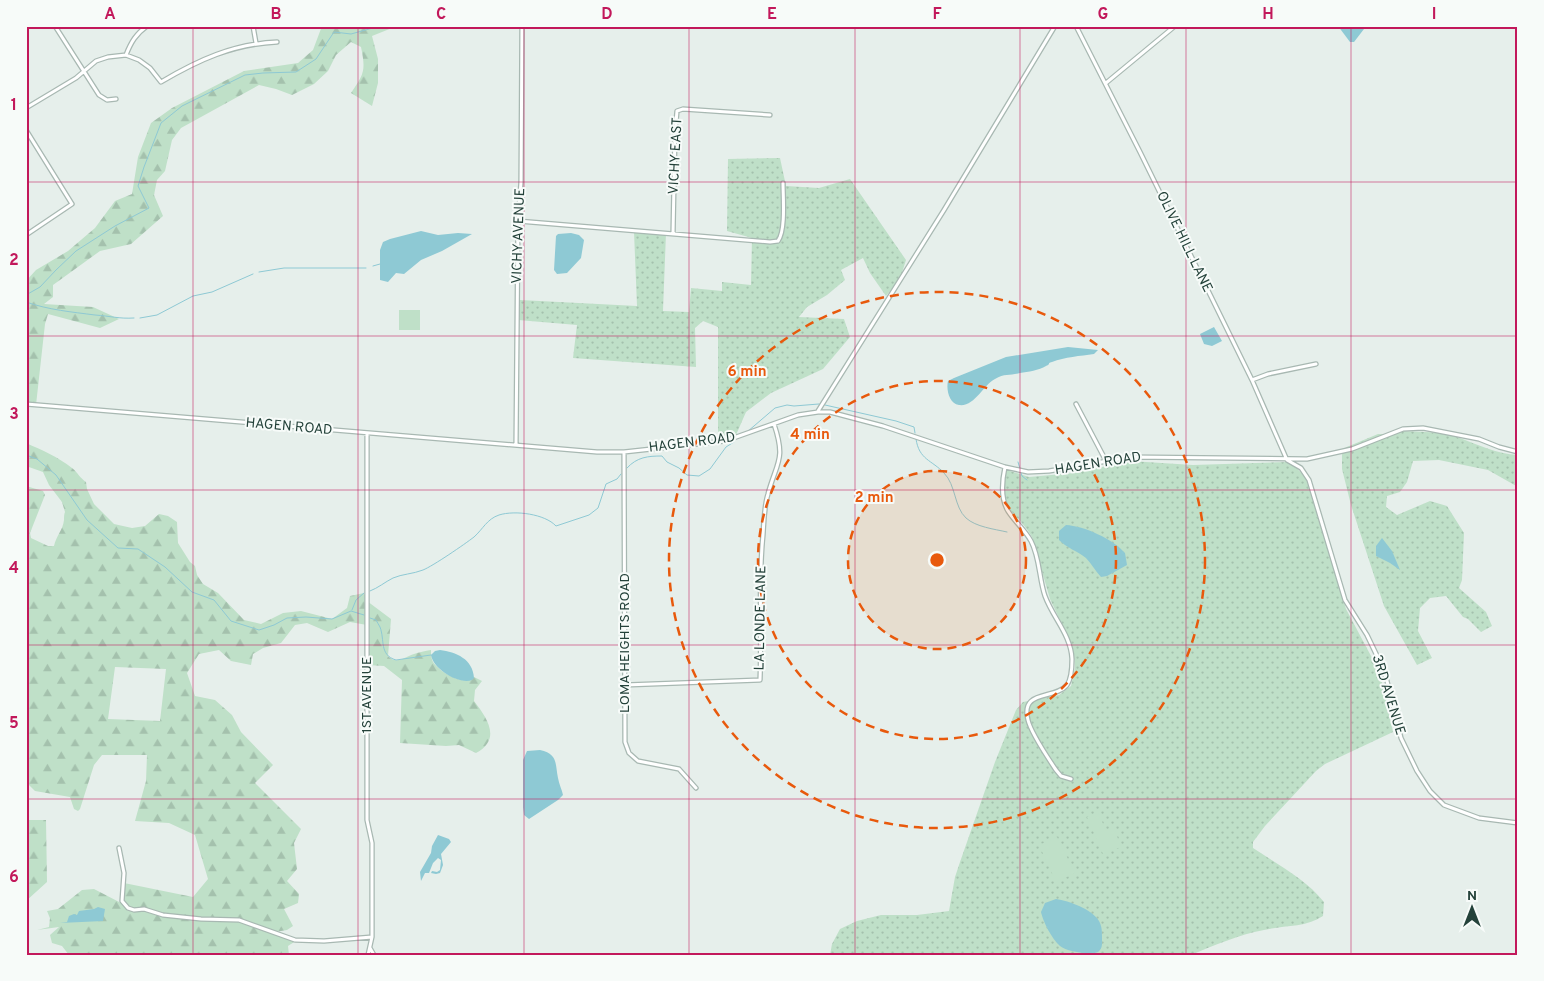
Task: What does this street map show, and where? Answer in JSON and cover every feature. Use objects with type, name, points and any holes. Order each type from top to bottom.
[{"type":"street","points":[[55,26],[103,98],[107,100],[116,99]]},
{"type":"street","points":[[126,55],[132,40],[147,26]]},
{"type":"street","points":[[253,26],[256,43]]},
{"type":"street","name":"VICHY AVENUE","points":[[516,446],[522,26]]},
{"type":"street","points":[[818,412],[1055,26]]},
{"type":"street","name":"OLIVE HILL LANE","points":[[1076,26],[1252,380],[1287,460]]},
{"type":"street","points":[[1106,83],[1176,26]]},
{"type":"street","points":[[26,108],[76,78],[84,70],[101,59],[126,55],[139,60],[150,68],[161,82],[208,57],[233,48],[256,43],[277,42]]},
{"type":"street","name":"VICHY EAST","points":[[673,233],[677,111],[683,109],[770,115]]},
{"type":"street","points":[[26,130],[72,204],[26,235]]},
{"type":"street","points":[[518,221],[770,242],[778,241],[781,237],[782,229],[783,183]]},
{"type":"street","points":[[1252,380],[1268,374],[1316,364]]},
{"type":"street","name":"HAGEN ROAD","points":[[26,404],[597,452],[624,452],[725,441],[798,415],[830,412],[883,426],[1005,467],[1026,472],[1049,472],[1131,457],[1307,459],[1352,449],[1403,430],[1423,428],[1479,439],[1518,452]]},
{"type":"street","points":[[1076,404],[1106,461]]},
{"type":"street","name":"LA LONDE LANE","points":[[625,685],[760,680],[762,549],[765,510],[769,490],[778,468],[781,454],[780,443],[774,424]]},
{"type":"street","name":"1ST AVENUE","points":[[367,434],[367,812],[372,843],[372,937],[368,955]]},
{"type":"street","name":"LOMA HEIGHTS ROAD","points":[[624,452],[625,742],[629,753],[638,761],[679,768],[696,788]]},
{"type":"street","name":"3RD AVENUE","points":[[1287,460],[1292,461],[1301,468],[1309,480],[1345,600],[1377,655],[1387,681],[1400,738],[1425,784],[1435,797],[1451,808],[1480,818],[1518,823]]},
{"type":"street","points":[[1005,467],[1002,485],[1004,500],[1009,512],[1020,524],[1032,543],[1045,597],[1067,638],[1072,658],[1071,672],[1067,685],[1058,691],[1041,696],[1031,702],[1027,707],[1027,719],[1057,771],[1061,776],[1071,779]]},
{"type":"street","points":[[119,848],[124,873],[122,901],[128,908],[144,909],[168,916],[239,920],[295,940],[324,941],[372,937]]},
{"type":"street","points":[[370,948],[374,955]]},
{"type":"green space","points":[[322,26],[397,26],[372,36],[378,59],[378,83],[372,106],[351,93],[363,72],[363,62],[361,47],[351,42],[336,55],[328,71],[314,84],[292,95],[259,85],[181,128],[172,140],[165,171],[157,180],[154,195],[163,216],[131,244],[100,251],[53,285],[53,297],[44,304],[93,307],[119,319],[100,328],[48,314],[45,324],[36,405],[26,404],[26,281],[36,270],[68,251],[95,228],[115,201],[132,194],[138,157],[151,123],[172,108],[244,71],[298,63],[313,50]]},
{"type":"green space","points":[[780,158],[786,186],[819,188],[850,179],[906,260],[900,279],[886,296],[870,273],[863,258],[841,270],[845,280],[827,295],[807,307],[799,317],[844,319],[850,337],[823,369],[771,393],[746,412],[736,435],[718,437],[718,327],[703,321],[695,328],[696,367],[573,358],[577,325],[518,320],[520,300],[637,306],[634,232],[666,233],[663,311],[689,312],[691,288],[722,291],[722,282],[751,285],[752,238],[727,231],[728,159]]},
{"type":"green space","points":[[399,310],[420,310],[420,330],[399,330]]},
{"type":"green space","points":[[1401,431],[1450,435],[1494,451],[1518,455],[1518,487],[1488,470],[1439,460],[1413,461],[1407,482],[1400,492],[1387,496],[1386,507],[1397,515],[1430,501],[1447,506],[1464,533],[1462,580],[1459,588],[1486,612],[1492,626],[1481,632],[1468,619],[1463,617],[1446,596],[1430,598],[1420,608],[1418,631],[1432,658],[1417,665],[1384,606],[1351,505],[1342,469],[1342,449],[1378,434],[1396,434]]},
{"type":"green space","points":[[26,443],[67,464],[86,482],[94,504],[114,524],[132,528],[145,526],[159,514],[168,516],[177,522],[178,543],[190,562],[195,566],[197,575],[203,584],[218,593],[244,620],[261,624],[283,613],[301,611],[332,619],[347,608],[350,596],[364,593],[367,601],[391,619],[388,656],[391,659],[401,660],[416,653],[431,650],[433,662],[446,674],[458,679],[470,680],[474,677],[482,681],[475,690],[474,701],[487,721],[490,735],[484,747],[476,753],[459,745],[400,743],[402,680],[384,666],[367,665],[367,625],[350,622],[328,632],[307,623],[295,625],[281,643],[263,648],[253,654],[251,665],[231,661],[219,650],[199,654],[187,673],[195,696],[215,700],[232,715],[241,732],[273,765],[255,783],[301,829],[294,843],[297,869],[287,881],[299,894],[298,903],[284,909],[293,926],[287,930],[275,932],[294,942],[288,946],[289,955],[69,955],[62,946],[52,943],[50,935],[59,927],[37,930],[49,927],[50,918],[47,911],[58,909],[82,890],[94,889],[123,904],[124,883],[193,897],[208,879],[195,835],[169,823],[135,821],[146,781],[147,755],[102,755],[94,765],[78,811],[74,809],[70,797],[35,791],[26,782],[26,486],[43,491],[45,495],[30,533],[31,538],[48,546],[54,546],[63,524],[65,512],[62,502],[49,485],[43,472],[26,466]],"holes":[[[115,667],[166,669],[160,721],[108,719]]]},
{"type":"green space","points":[[1130,461],[1193,465],[1288,462],[1292,463],[1306,478],[1346,609],[1379,671],[1393,732],[1325,764],[1316,771],[1265,826],[1253,842],[1253,848],[1291,872],[1317,894],[1324,902],[1323,916],[1309,923],[1272,928],[1245,935],[1191,955],[830,955],[832,944],[840,929],[857,921],[881,915],[917,915],[949,911],[955,877],[995,762],[1016,710],[1023,702],[1059,695],[1071,686],[1075,668],[1074,654],[1050,599],[1032,537],[1005,501],[1003,493],[1007,470],[1029,477],[1074,473]]},
{"type":"green space","points":[[1098,812],[1106,831],[1114,828],[1121,847],[1103,854],[1087,817]]},
{"type":"green space","points":[[26,820],[46,820],[47,882],[26,901]]},
{"type":"green space","points":[[1057,837],[1075,873],[1056,882],[1039,845]]},
{"type":"water","points":[[1338,26],[1362,26],[1364,29],[1354,42],[1350,42]]},
{"type":"water","points":[[421,231],[438,235],[472,234],[442,251],[421,260],[404,274],[396,273],[388,282],[380,280],[380,250],[383,242]]},
{"type":"water","points":[[571,233],[579,235],[584,240],[581,258],[567,273],[557,274],[554,270],[556,236],[558,234]]},
{"type":"water","points":[[1214,327],[1222,341],[1212,346],[1204,344],[1200,334]]},
{"type":"water","points":[[1068,347],[1098,350],[1094,354],[1057,360],[1037,370],[999,377],[991,382],[970,403],[965,405],[956,404],[949,396],[948,381],[954,378],[1006,357]]},
{"type":"water","points":[[1066,525],[1106,538],[1125,553],[1127,565],[1107,576],[1101,577],[1086,558],[1059,540],[1059,531]]},
{"type":"water","points":[[1382,538],[1392,551],[1400,570],[1376,556],[1376,546]]},
{"type":"water","points":[[440,650],[458,655],[467,661],[471,666],[474,678],[467,681],[460,680],[447,675],[436,666],[431,655],[435,651]]},
{"type":"water","points":[[540,750],[550,754],[555,760],[558,780],[563,795],[529,819],[524,815],[523,807],[523,760],[527,751]]},
{"type":"water","points":[[438,835],[449,839],[451,842],[441,854],[443,865],[440,873],[431,873],[432,871],[437,872],[440,870],[441,860],[438,858],[433,863],[429,873],[425,873],[421,881],[420,872],[431,853],[432,846]]},
{"type":"water","points":[[1056,899],[1080,906],[1096,917],[1102,931],[1102,945],[1098,952],[1085,953],[1068,950],[1060,946],[1054,939],[1041,912],[1045,903]]},
{"type":"water","points":[[98,907],[105,909],[103,921],[60,923],[67,922],[69,916],[77,915],[79,911]]},
{"type":"waterway","points":[[26,295],[40,287],[76,251],[115,226],[149,208],[138,186],[144,167],[161,123],[182,106],[245,75],[296,72],[316,59],[334,32],[351,34],[380,26]]},
{"type":"waterway","points":[[373,266],[380,264]]},
{"type":"waterway","points":[[259,272],[284,268],[366,268]]},
{"type":"waterway","points":[[140,318],[157,315],[193,296],[212,292],[253,274]]},
{"type":"waterway","points":[[26,302],[69,312],[134,318]]},
{"type":"waterway","points":[[747,432],[775,408],[787,405],[819,404]]},
{"type":"waterway","points":[[825,405],[896,421],[914,427],[915,433]]},
{"type":"waterway","points":[[916,439],[923,456],[948,478],[959,508],[966,518],[980,526],[1007,532]]},
{"type":"waterway","points":[[627,468],[635,461],[643,458],[662,456],[667,462],[679,468],[687,475],[699,476],[710,469],[726,447],[734,442]]},
{"type":"waterway","points":[[26,455],[37,459],[56,475],[87,520],[118,548],[138,549],[165,567],[192,592],[214,600],[231,621],[259,630],[287,618],[332,619],[351,611],[364,615]]},
{"type":"waterway","points":[[1018,462],[1022,476],[1027,480]]},
{"type":"waterway","points":[[370,591],[393,578],[428,568],[474,537],[488,522],[499,515],[513,513],[529,514],[545,519],[556,526],[589,515],[598,508],[606,484],[617,479],[621,474]]},
{"type":"waterway","points":[[352,610],[356,600],[364,593]]},
{"type":"waterway","points":[[370,618],[376,620],[380,627],[385,651],[391,658],[396,660],[431,655]]}]
